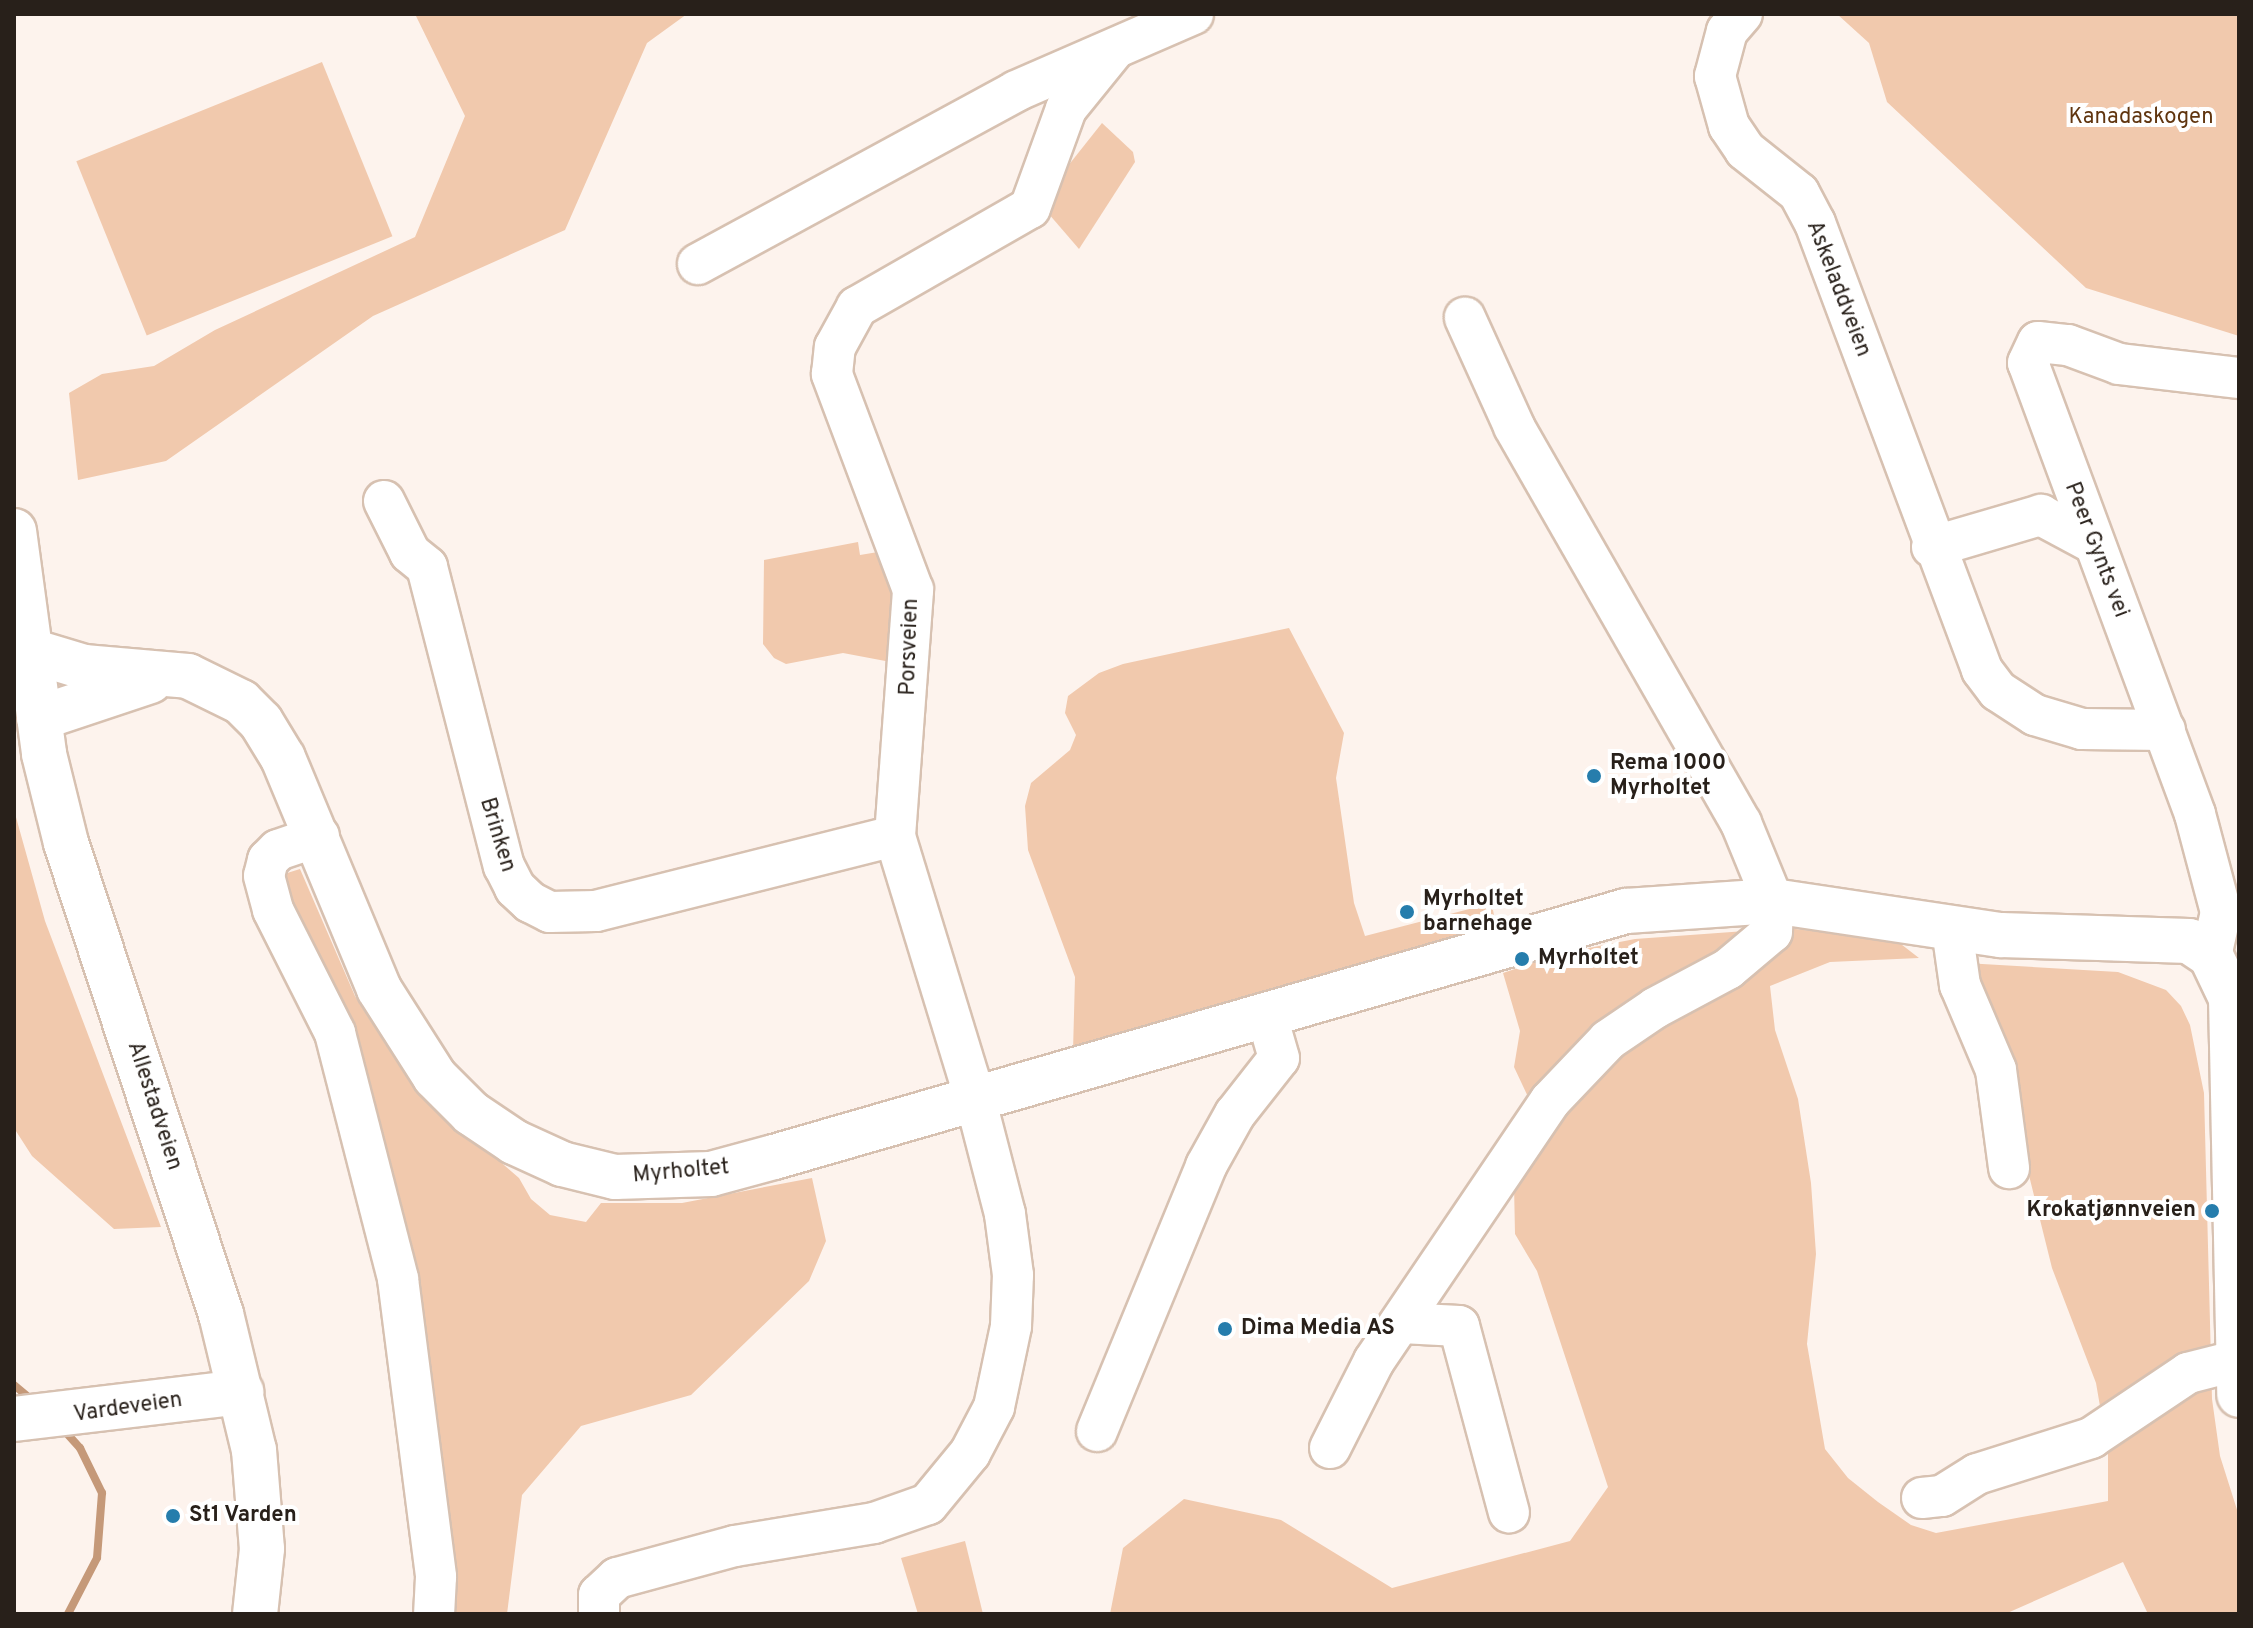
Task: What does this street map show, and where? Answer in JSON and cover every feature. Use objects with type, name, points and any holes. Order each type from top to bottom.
[{"type":"main road","name":"Allestadveien","points":[[14,531],[39,718],[86,912],[167,1146],[241,1392],[260,1494],[255,1614]]},
{"type":"main road","name":"Myrholtet","points":[[28,650],[84,667],[175,673],[218,687],[261,722],[319,836],[379,989],[435,1077],[471,1113],[514,1142],[562,1164],[615,1177],[711,1174],[1601,917],[1698,902],[1773,901],[1952,929],[2054,939],[2179,939],[2211,956]]},
{"type":"main road","points":[[39,718],[175,673]]},
{"type":"main road","points":[[2211,956],[2227,980],[2233,1015],[2237,1378]]},
{"type":"main road","name":"Vardeveien","points":[[14,1419],[241,1392]]},
{"type":"street","points":[[698,264],[1016,91],[1113,51],[1155,22],[1193,14]]},
{"type":"street","name":"Askeladdveien","points":[[1742,14],[1727,31],[1715,76],[1729,126],[1745,150],[1799,193],[1815,223],[1932,547],[1982,670],[2014,705],[2082,729],[2165,730]]},
{"type":"street","name":"Porsveien","points":[[975,1098],[895,836],[913,590],[837,395],[835,347],[857,307],[879,290],[1030,208],[1066,109],[1113,51]]},
{"type":"street","points":[[1330,1448],[1374,1361],[1550,1101],[1608,1040],[1758,948],[1772,932],[1773,901],[1741,823],[1514,426],[1465,318]]},
{"type":"street","name":"Peer Gynts vei","points":[[2211,956],[2230,909],[2028,363],[2038,342],[2068,345],[2119,364],[2239,378]]},
{"type":"street","name":"Brinken","points":[[384,501],[410,553],[427,567],[504,866],[515,888],[530,902],[550,912],[596,911],[895,836]]},
{"type":"street","points":[[1932,547],[2041,515],[2093,543]]},
{"type":"street","points":[[319,836],[278,850],[268,860],[264,876],[273,910],[335,1033],[398,1279],[436,1577],[434,1614]]},
{"type":"street","points":[[1952,929],[1960,985],[1996,1070],[2009,1168]]},
{"type":"street","points":[[1097,1431],[1206,1166],[1235,1114],[1279,1058],[1266,1013]]},
{"type":"street","points":[[599,1614],[599,1595],[617,1578],[735,1546],[754,1547],[905,1515],[947,1486],[994,1407],[1011,1326],[1013,1275],[1005,1214],[975,1098]]},
{"type":"street","points":[[1402,1323],[1459,1326],[1509,1512]]},
{"type":"street","points":[[1922,1498],[1942,1496],[1977,1474],[2091,1438],[2188,1373],[2237,1378]]},
{"type":"green space","points":[[415,14],[687,14],[647,43],[565,230],[373,316],[166,461],[78,480],[69,393],[102,374],[154,366],[215,330],[415,237],[465,116]]},
{"type":"green space","name":"Kanadaskogen","points":[[1837,14],[2239,14],[2239,336],[2086,288],[1887,102],[1869,43]]},
{"type":"green space","points":[[322,62],[392,236],[147,336],[76,161]]},
{"type":"green space","points":[[1102,123],[1133,152],[1135,162],[1079,249],[1048,213],[1052,186]]},
{"type":"green space","points":[[858,542],[860,555],[884,551],[896,605],[896,663],[843,653],[786,664],[774,658],[763,644],[764,560]]},
{"type":"green space","points":[[1289,628],[1344,733],[1336,778],[1354,903],[1365,936],[1481,906],[1493,910],[1496,926],[1073,1051],[1075,977],[1028,850],[1025,806],[1031,783],[1070,750],[1076,735],[1065,713],[1068,696],[1099,673],[1123,664]]},
{"type":"green space","points":[[14,810],[45,921],[161,1227],[114,1229],[32,1156],[14,1128]]},
{"type":"green space","points":[[300,869],[355,996],[392,1054],[431,1101],[519,1178],[531,1199],[550,1215],[586,1222],[601,1203],[682,1203],[812,1178],[826,1241],[809,1281],[691,1395],[581,1426],[522,1495],[507,1614],[449,1614],[448,1553],[284,874]]},
{"type":"green space","points":[[1787,928],[1897,941],[1919,958],[1830,962],[1770,986],[1775,1030],[1798,1099],[1811,1183],[1816,1254],[1807,1344],[1825,1449],[1848,1478],[1878,1502],[1911,1525],[1936,1533],[2108,1501],[2108,1453],[2096,1383],[2052,1268],[2012,1107],[1965,963],[2118,972],[2166,990],[2181,1006],[2190,1025],[2204,1093],[2212,1399],[2220,1456],[2239,1516],[2239,1614],[2148,1614],[2123,1562],[2005,1614],[1110,1614],[1123,1548],[1184,1499],[1281,1520],[1392,1588],[1570,1541],[1608,1487],[1537,1271],[1515,1234],[1514,1185],[1544,1131],[1514,1067],[1520,1031],[1503,973],[1563,953],[1635,939]]},
{"type":"green space","points":[[965,1541],[983,1614],[918,1614],[901,1558]]},
{"type":"waterway","points":[[14,1385],[32,1400]]},
{"type":"waterway","points":[[62,1428],[80,1448],[102,1493],[97,1558],[68,1614]]},
{"type":"place","name":"Rema 1000 Myrholtet","points":[[1594,776]]},
{"type":"place","name":"Myrholtet barnehage","points":[[1407,912]]},
{"type":"place","name":"Myrholtet","points":[[1522,959]]},
{"type":"place","name":"Krokatjønnveien","points":[[2212,1211]]},
{"type":"place","name":"Dima Media AS","points":[[1225,1329]]},
{"type":"place","name":"St1 Varden","points":[[173,1516]]}]
